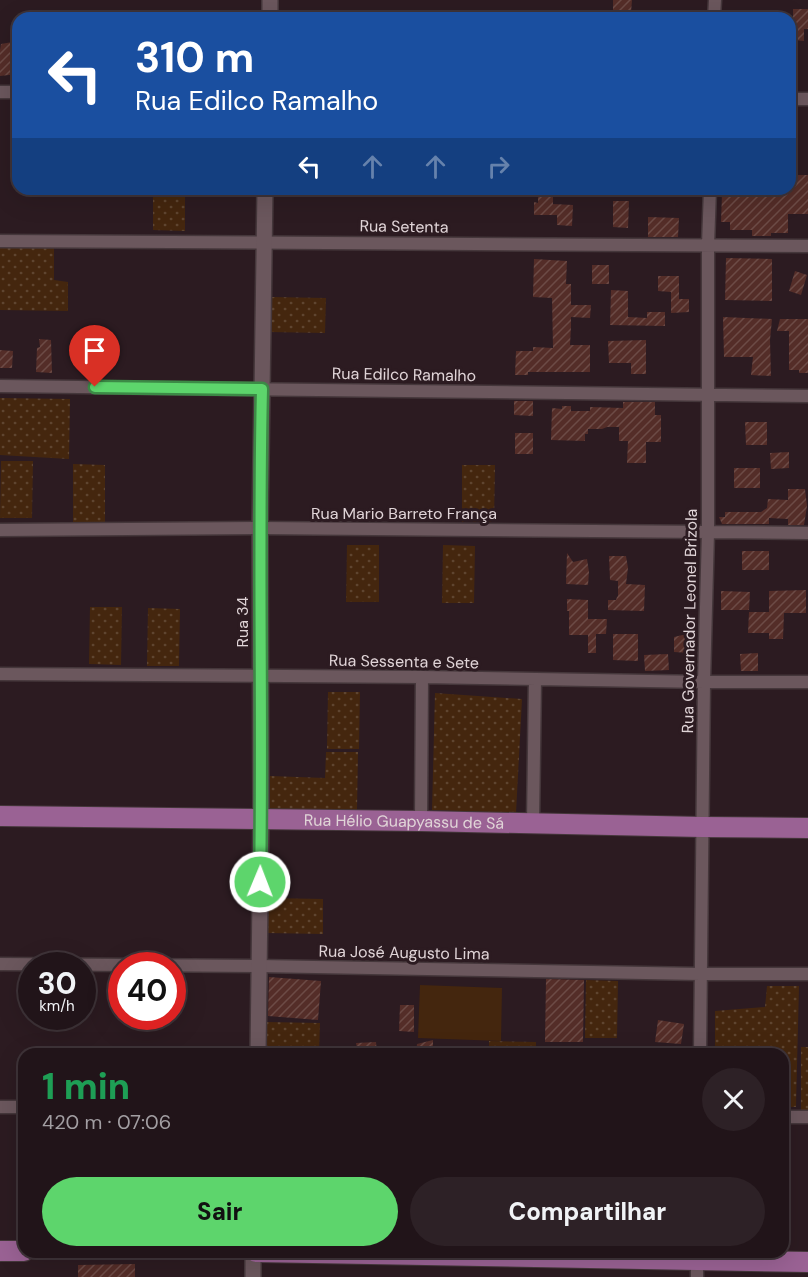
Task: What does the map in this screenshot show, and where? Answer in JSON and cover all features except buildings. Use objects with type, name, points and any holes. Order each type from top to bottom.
[{"type":"main road","name":"Rua Hélio Guapyassu de Sá","points":[[0,816],[808,828]]},
{"type":"main road","points":[[0,1251],[18,1251]]},
{"type":"main road","points":[[476,1258],[697,1264],[808,1262]]},
{"type":"street","name":"Rua 34","points":[[258,1048],[261,819],[260,528],[265,195]]},
{"type":"street","name":"Rua Governador Leonel Brizola","points":[[700,1048],[708,532],[710,195]]},
{"type":"street","name":"Rua Setenta","points":[[0,240],[808,246]]},
{"type":"street","name":"Rua Edilco Ramalho","points":[[0,386],[808,396]]},
{"type":"street","name":"Rua Mario Barreto França","points":[[0,530],[260,528],[808,533]]},
{"type":"street","name":"Rua Sessenta e Sete","points":[[0,674],[808,682]]},
{"type":"street","points":[[421,821],[422,677]]},
{"type":"street","points":[[533,823],[535,679]]},
{"type":"street","name":"Rua José Augusto Lima","points":[[0,964],[808,974]]},
{"type":"street","points":[[0,1107],[18,1107]]},
{"type":"street","points":[[789,1117],[808,1117]]},
{"type":"street","points":[[253,1277],[255,1258]]},
{"type":"shaded area","points":[[153,195],[185,195],[185,231],[153,230]]},
{"type":"shaded area","points":[[54,245],[54,280],[68,282],[68,311],[0,310],[0,248]]},
{"type":"shaded area","points":[[271,297],[326,298],[325,333],[270,332]]},
{"type":"shaded area","points":[[0,398],[70,399],[69,459],[0,455]]},
{"type":"shaded area","points":[[1,461],[33,461],[32,518],[0,518]]},
{"type":"shaded area","points":[[73,464],[105,465],[105,522],[73,522]]},
{"type":"shaded area","points":[[462,465],[495,465],[494,522],[462,522]]},
{"type":"shaded area","points":[[347,545],[379,545],[379,602],[346,602]]},
{"type":"shaded area","points":[[443,545],[475,546],[474,603],[442,603]]},
{"type":"shaded area","points":[[90,607],[122,607],[121,665],[89,664]]},
{"type":"shaded area","points":[[148,608],[180,609],[179,666],[147,666]]},
{"type":"shaded area","points":[[328,692],[360,692],[359,749],[327,749]]},
{"type":"shaded area","points":[[435,693],[522,699],[516,813],[432,810]]},
{"type":"shaded area","points":[[326,752],[358,752],[357,810],[325,809],[325,813],[270,812],[270,776],[325,778]]},
{"type":"shaded area","points":[[268,898],[323,899],[323,934],[267,933]]},
{"type":"shaded area","points":[[586,980],[618,981],[617,1038],[585,1038]]},
{"type":"shaded area","points":[[420,985],[502,988],[501,1041],[418,1038]]},
{"type":"shaded area","points":[[767,986],[799,986],[796,1107],[789,1107],[789,1048],[715,1048],[715,1011],[765,1007]]},
{"type":"shaded area","points":[[265,1022],[320,1023],[319,1048],[264,1048]]},
{"type":"shaded area","points":[[489,1041],[536,1042],[536,1048],[489,1048]]},
{"type":"shaded area","points":[[801,1047],[808,1047],[808,1111],[801,1111]]},
{"type":"route","points":[[95,387],[262,389],[260,882]]}]
